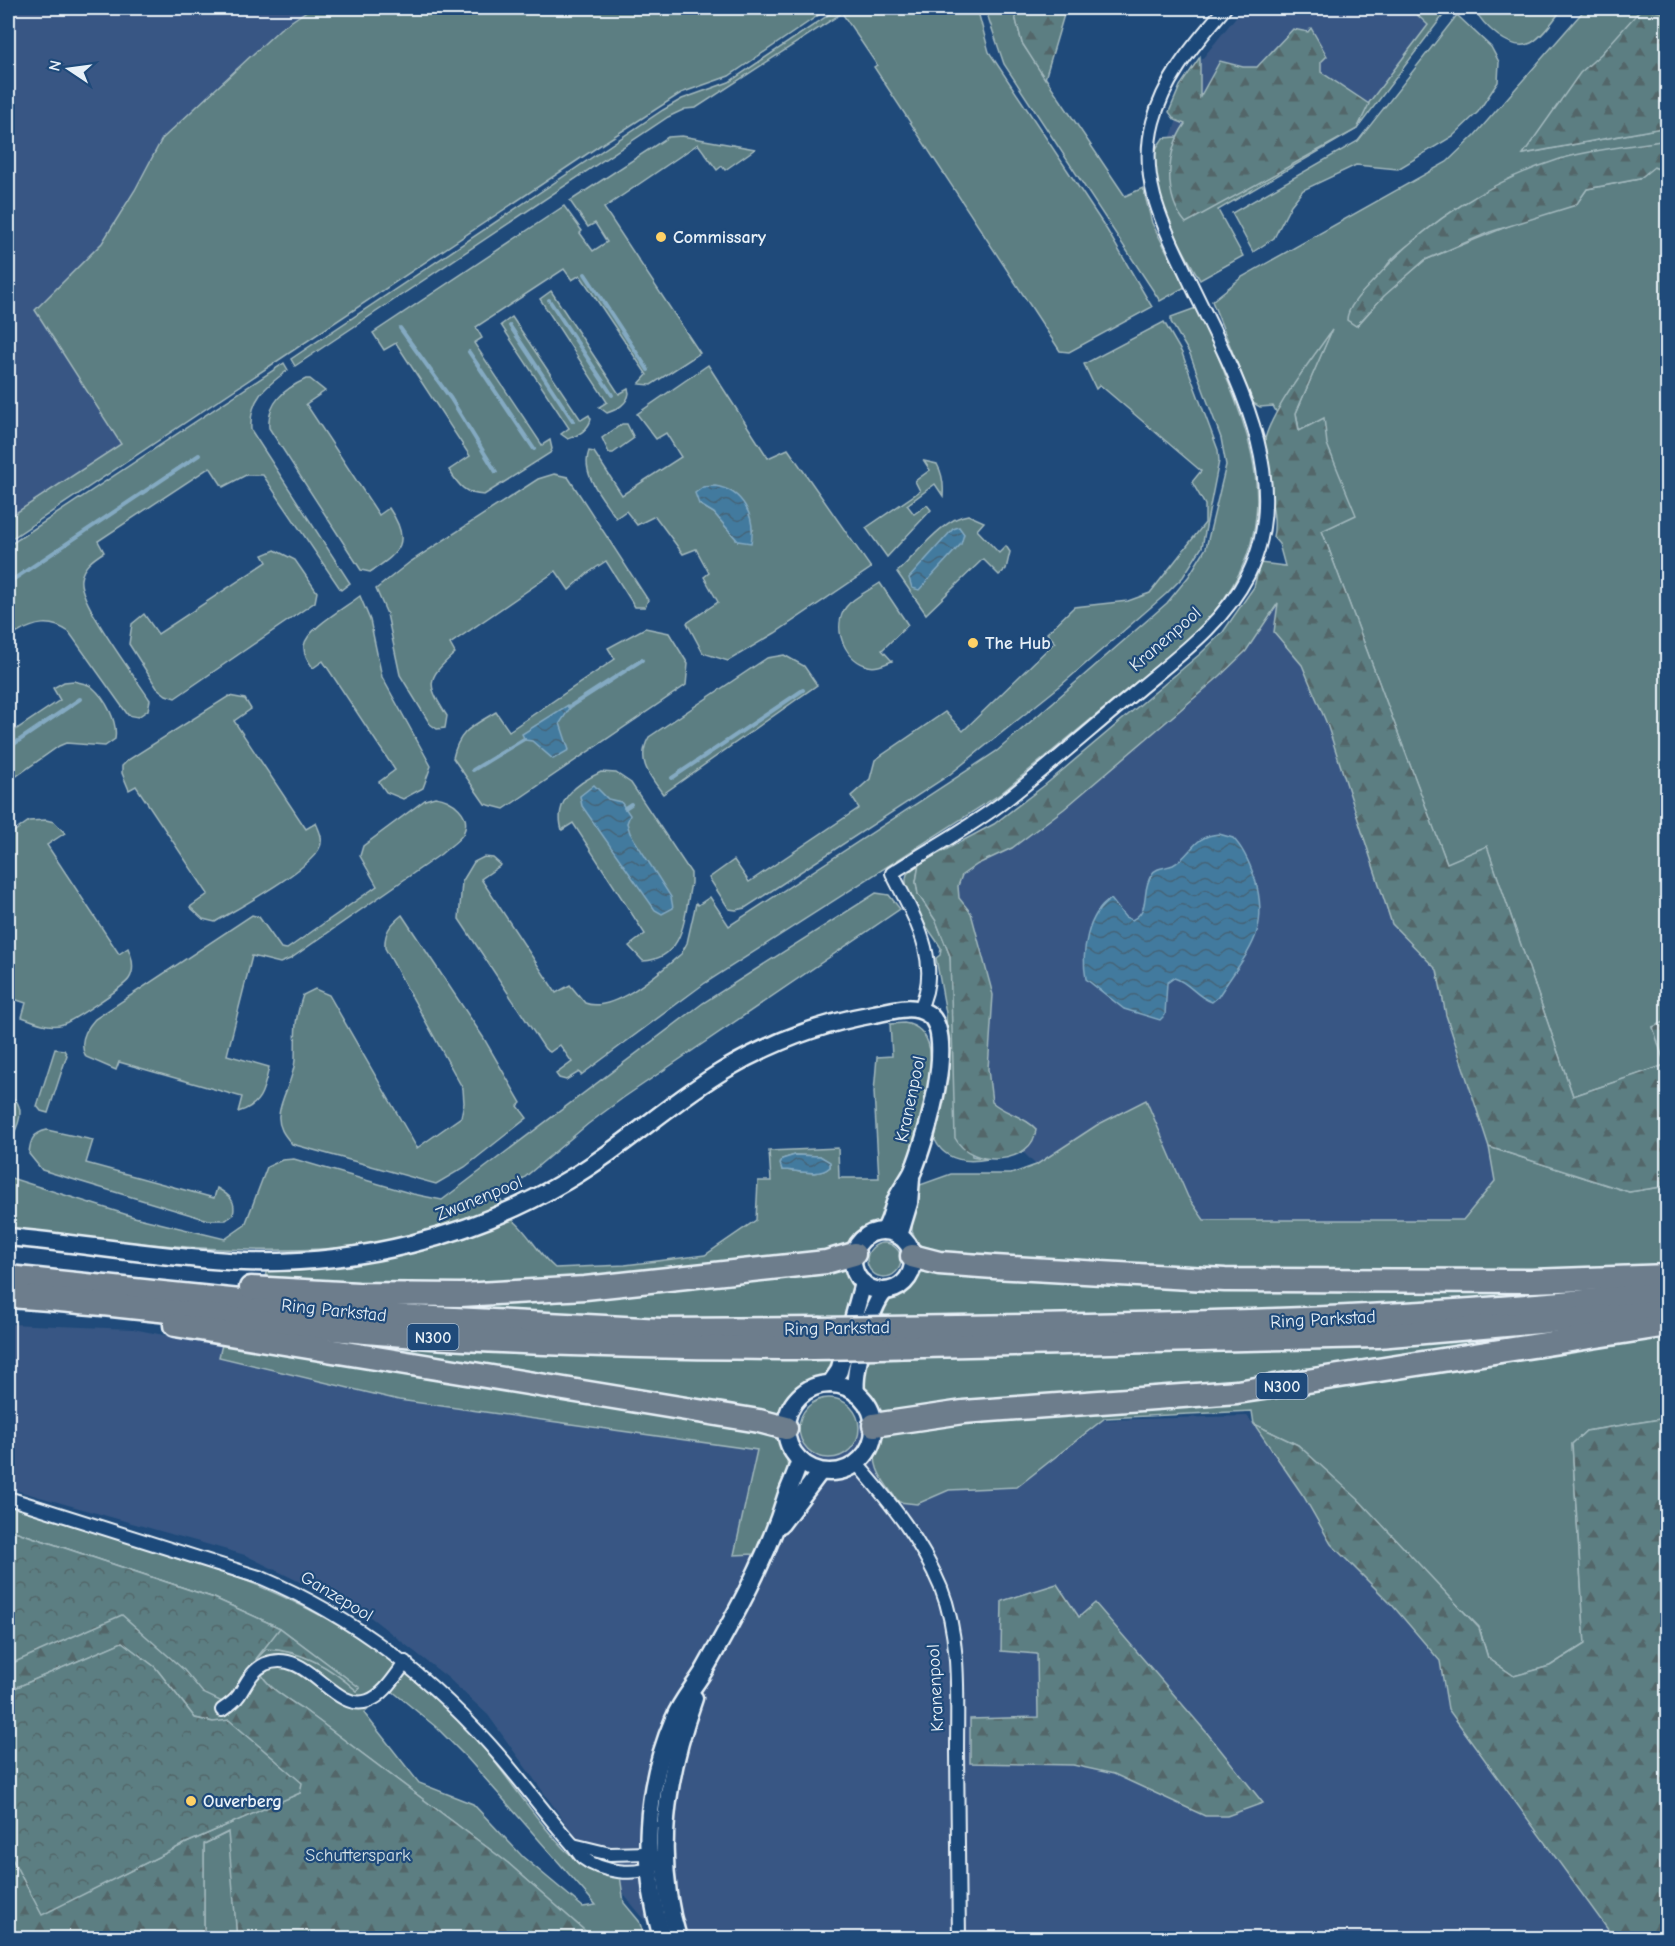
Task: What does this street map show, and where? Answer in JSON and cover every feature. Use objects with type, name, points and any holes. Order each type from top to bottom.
[{"type":"highway","name":"N300","points":[[93,1285],[461,1295],[585,1288],[826,1262],[854,1254]]},
{"type":"highway","points":[[912,1256],[939,1263],[1225,1280],[1521,1281],[1668,1276]]},
{"type":"highway","name":"Ring Parkstad","points":[[8,1277],[377,1315],[574,1328],[816,1338],[1378,1336],[1668,1311]]},
{"type":"highway","name":"Ring Parkstad","points":[[882,1338],[1410,1315],[1668,1293]]},
{"type":"highway","name":"Ring Parkstad","points":[[8,1296],[376,1333],[520,1344],[660,1348],[816,1338]]},
{"type":"highway","name":"N300","points":[[54,1300],[205,1331],[759,1420],[786,1428]]},
{"type":"highway","name":"N300","points":[[874,1425],[963,1412],[1238,1392],[1668,1325]]},
{"type":"main road","name":"Zwanenpool","points":[[8,1237],[244,1262],[309,1260],[390,1249],[471,1226],[565,1182],[607,1156],[726,1069],[778,1043],[816,1028],[859,1017],[897,1009],[919,1010]]},
{"type":"main road","name":"Kranenpool","points":[[891,1234],[909,1203],[912,1174],[927,1127],[940,1055],[937,1026],[932,1017],[919,1010]]},
{"type":"main road","points":[[891,1234],[908,1244],[912,1256],[912,1268],[906,1279],[897,1287],[885,1291],[871,1289],[863,1284],[853,1267],[854,1254],[864,1237],[891,1234]]},
{"type":"main road","points":[[830,1384],[839,1371],[863,1284]]},
{"type":"main road","points":[[856,1393],[857,1369],[877,1305],[885,1291]]},
{"type":"main road","points":[[830,1384],[856,1393],[867,1404],[874,1425],[868,1451],[857,1464],[848,1470],[820,1472],[799,1462],[791,1451],[786,1428],[791,1407],[799,1396],[810,1388],[830,1384]]},
{"type":"main road","points":[[662,1938],[648,1861],[651,1799],[660,1758],[675,1717],[704,1669],[777,1529],[799,1462]]},
{"type":"main road","points":[[777,1529],[820,1472]]},
{"type":"main road","points":[[678,1938],[671,1914],[664,1860],[664,1822],[672,1771],[704,1669]]},
{"type":"street","name":"Kranenpool","points":[[919,1010],[930,978],[928,958],[913,914],[892,873],[1004,801],[1211,628],[1248,574],[1259,545],[1264,519],[1266,487],[1258,442],[1238,386],[1159,216],[1150,186],[1148,161],[1152,124],[1160,99],[1179,63],[1224,8]]},
{"type":"street","name":"Kranenpool","points":[[857,1464],[905,1519],[924,1551],[942,1591],[950,1628],[957,1678],[959,1938]]},
{"type":"street","name":"Ganzepool","points":[[8,1498],[262,1578],[299,1593],[406,1662],[469,1721],[584,1858],[604,1868],[622,1871],[648,1861]]},
{"type":"street","points":[[222,1710],[238,1698],[256,1669],[268,1663],[288,1662],[299,1665],[336,1693],[352,1700],[366,1702],[382,1692],[406,1662]]},
{"type":"street","name":"Ganzepool","points":[[573,1845],[648,1861],[664,1860]]},
{"type":"shaded area","points":[[8,8],[311,8],[280,29],[162,139],[135,190],[102,243],[35,310],[121,444],[8,518]]},
{"type":"shaded area","points":[[1243,8],[1424,8],[1437,18],[1355,126],[1167,147],[1198,64]]},
{"type":"shaded area","points":[[1279,602],[1274,632],[1302,665],[1327,724],[1392,924],[1437,970],[1446,1015],[1489,1147],[1495,1181],[1463,1220],[1204,1220],[1189,1197],[1097,1125],[1036,1165],[1023,1152],[1035,1138],[1024,1118],[1000,1109],[992,1103],[988,1069],[993,995],[971,913],[959,898],[958,886],[962,875],[978,864],[1012,848],[1220,676],[1246,651]]},
{"type":"shaded area","points":[[8,1324],[133,1329],[664,1432],[1247,1416],[1445,1664],[1615,1938],[660,1938],[574,1835],[488,1715],[447,1677],[369,1616],[245,1555],[8,1488]]},
{"type":"green space","points":[[311,8],[829,8],[729,76],[681,93],[599,146],[8,541],[8,518],[121,444],[35,310],[102,243],[135,190],[162,139],[280,29]]},
{"type":"green space","points":[[839,8],[977,8],[989,52],[1107,230],[1152,307],[1069,352],[1060,351],[874,67],[877,65],[842,13],[696,108],[685,109],[668,117],[295,366],[291,359],[663,110],[682,99],[729,82]]},
{"type":"green space","points":[[985,8],[1013,8],[1022,43],[1125,196],[1143,188],[1152,223],[1185,287],[1160,301],[1004,64]]},
{"type":"green space","points":[[1013,8],[1066,8],[1045,79],[1022,43]]},
{"type":"green space","points":[[1410,8],[1448,9],[1357,129],[1218,210],[1243,256],[1200,280],[1175,235],[1156,183],[1156,150],[1163,138],[1352,125],[1428,25]]},
{"type":"green space","points":[[1474,8],[1563,8],[1540,36],[1531,43],[1523,45],[1506,41],[1490,29]]},
{"type":"green space","points":[[1586,8],[1667,8],[1667,14],[1524,154],[1667,127],[1667,140],[1540,168],[1483,193],[1455,210],[1392,259],[1379,278],[1357,326],[1386,293],[1425,260],[1582,196],[1587,189],[1639,179],[1653,167],[1659,169],[1668,201],[1668,1021],[1653,1027],[1666,1065],[1573,1096],[1487,847],[1447,864],[1322,531],[1307,473],[1296,413],[1330,334],[1277,413],[1273,406],[1260,407],[1253,403],[1212,301],[1242,277],[1447,162],[1475,135]]},
{"type":"green space","points":[[1642,8],[1667,14],[1667,127],[1523,154],[1580,73],[1601,54]]},
{"type":"green space","points":[[1457,15],[1491,47],[1499,62],[1498,82],[1478,112],[1453,136],[1398,169],[1356,165],[1303,190],[1291,205],[1274,238],[1253,252],[1232,213],[1358,141]]},
{"type":"green space","points":[[1311,28],[1327,56],[1321,62],[1321,72],[1369,104],[1357,129],[1186,223],[1173,200],[1170,174],[1174,147],[1185,124],[1175,120],[1169,112],[1180,86],[1200,57],[1200,97],[1220,61],[1243,67],[1257,67],[1293,29],[1308,32]]},
{"type":"green space","points":[[682,136],[755,149],[725,170],[722,166],[717,170],[698,144],[604,208],[700,353],[651,385],[639,384],[647,375],[580,275],[572,280],[564,269],[476,327],[482,338],[474,343],[542,445],[550,440],[552,449],[550,453],[484,495],[467,491],[459,485],[449,470],[470,456],[396,343],[384,350],[373,333],[564,206],[593,251],[607,242],[595,223],[588,227],[570,201],[668,137]]},
{"type":"green space","points":[[1667,140],[1667,201],[1659,169],[1654,167],[1639,179],[1587,189],[1576,205],[1490,232],[1425,260],[1384,296],[1356,326],[1347,320],[1350,308],[1359,296],[1397,256],[1438,221],[1484,191],[1560,159],[1600,150]]},
{"type":"green space","points":[[551,291],[619,394],[628,389],[627,400],[615,410],[607,413],[599,407],[607,402],[540,299]]},
{"type":"green space","points":[[1196,308],[1218,356],[1242,419],[1256,483],[1256,514],[1251,543],[1240,572],[1222,601],[1198,631],[999,795],[705,983],[581,1075],[579,1072],[566,1080],[559,1078],[556,1074],[572,1062],[560,1045],[550,1052],[545,1049],[459,919],[462,882],[474,862],[484,857],[493,858],[501,865],[481,879],[556,993],[570,985],[585,1003],[596,1005],[609,1003],[636,989],[681,954],[687,943],[696,903],[698,905],[710,897],[729,926],[997,751],[1167,603],[1189,576],[1206,548],[1226,465],[1221,438],[1190,354],[1171,322],[1171,317]]},
{"type":"green space","points":[[512,317],[581,420],[589,415],[591,419],[588,426],[576,436],[568,439],[561,434],[569,428],[501,325]]},
{"type":"green space","points":[[1164,322],[1182,353],[1218,450],[1219,461],[1202,547],[1183,577],[1060,686],[949,775],[745,908],[729,909],[709,878],[734,860],[749,882],[859,808],[851,796],[870,779],[875,760],[945,712],[963,731],[1055,642],[1047,633],[1074,607],[1128,601],[1150,593],[1205,523],[1205,505],[1192,482],[1201,471],[1100,385],[1096,389],[1084,364]]},
{"type":"green space","points":[[1332,330],[1296,413],[1299,431],[1324,418],[1327,444],[1356,515],[1322,531],[1447,863],[1487,846],[1573,1096],[1665,1065],[1653,1027],[1667,1021],[1667,1186],[1629,1192],[1489,1147],[1446,1015],[1437,970],[1392,924],[1327,724],[1302,665],[1274,632],[1278,603],[1246,651],[1220,676],[1064,809],[1012,848],[978,864],[962,875],[958,886],[959,898],[971,913],[993,995],[988,1069],[992,1102],[1036,1129],[1033,1141],[1025,1150],[1001,1159],[975,1155],[963,1148],[955,1138],[950,956],[936,921],[918,894],[916,882],[919,864],[994,824],[1045,785],[1223,632],[1254,587],[1260,563],[1285,566],[1279,544],[1273,537],[1274,515],[1265,468],[1264,445],[1273,419],[1282,403]]},
{"type":"green space","points":[[284,363],[288,370],[266,388],[256,402],[251,419],[251,430],[350,583],[341,590],[263,475],[246,475],[223,487],[210,467],[98,541],[104,552],[89,563],[82,574],[82,589],[97,621],[150,700],[148,710],[138,717],[128,715],[69,632],[55,625],[43,624],[17,633],[8,619],[8,546]]},
{"type":"green space","points":[[708,365],[768,458],[788,449],[871,568],[775,633],[728,661],[703,653],[687,623],[718,602],[704,577],[709,573],[696,549],[683,554],[655,516],[637,525],[626,511],[616,518],[590,478],[587,460],[589,451],[594,452],[622,495],[681,457],[666,433],[656,439],[637,414]],"holes":[[[699,504],[753,530],[738,541],[714,513]]]},
{"type":"green space","points":[[310,379],[325,391],[306,404],[379,515],[389,508],[400,530],[400,545],[396,552],[370,572],[361,570],[269,428],[271,411],[278,398],[291,387]]},
{"type":"green space","points":[[622,424],[627,424],[634,438],[613,453],[609,453],[602,438]]},
{"type":"green space","points":[[924,461],[937,464],[943,480],[943,496],[935,484],[907,505],[914,514],[927,505],[931,510],[887,557],[866,528],[920,491],[915,481],[930,470]]},
{"type":"green space","points":[[554,474],[568,477],[648,600],[645,607],[635,607],[606,561],[569,590],[556,571],[450,644],[455,653],[438,670],[432,683],[447,716],[445,728],[437,729],[430,724],[400,675],[387,614],[376,589],[410,562],[538,479]]},
{"type":"green space","points":[[968,515],[984,522],[977,530],[999,553],[1006,546],[1010,552],[1006,569],[999,575],[983,559],[926,614],[897,572],[940,530],[949,523]]},
{"type":"green space","points":[[275,550],[295,560],[317,592],[315,602],[175,698],[157,688],[129,644],[132,624],[144,614],[158,634],[267,562],[263,555]]},
{"type":"green space","points":[[880,583],[908,625],[882,650],[892,661],[872,667],[857,661],[851,655],[842,640],[840,623],[849,603]]},
{"type":"green space","points":[[360,596],[370,620],[382,677],[431,766],[423,788],[403,799],[386,792],[379,782],[395,770],[323,661],[313,668],[304,652],[306,639],[319,626]]},
{"type":"green space","points":[[645,628],[669,633],[688,664],[686,685],[504,809],[485,804],[453,758],[463,735],[474,725],[496,712],[509,731],[615,659],[608,648]]},
{"type":"green space","points":[[784,655],[804,666],[817,685],[663,794],[649,774],[644,760],[645,745],[649,737],[767,658]]},
{"type":"green space","points":[[74,681],[90,686],[102,698],[113,718],[115,739],[105,746],[66,743],[8,782],[8,735],[60,700],[53,688],[64,682]]},
{"type":"green space","points":[[229,696],[245,699],[251,709],[234,721],[306,829],[316,823],[321,842],[319,849],[301,868],[215,922],[203,919],[190,907],[208,894],[136,786],[129,790],[122,773],[122,766]]},
{"type":"green space","points":[[601,772],[616,773],[631,783],[691,873],[687,909],[680,933],[668,952],[657,958],[643,961],[629,946],[645,934],[573,823],[562,830],[560,819],[564,801],[576,787]]},
{"type":"green space","points":[[435,797],[454,804],[463,814],[465,827],[463,834],[456,842],[290,959],[280,963],[252,956],[227,1055],[269,1067],[261,1095],[252,1105],[238,1112],[242,1097],[119,1062],[116,1070],[86,1057],[83,1047],[84,1037],[95,1019],[252,915],[259,917],[281,948],[287,949],[377,886],[360,856],[363,846],[425,800]]},
{"type":"green space","points":[[29,821],[54,822],[65,833],[47,845],[119,954],[128,948],[132,964],[129,979],[118,989],[68,1022],[52,1026],[22,1017],[26,1003],[8,997],[8,836]]},
{"type":"green space","points":[[919,864],[916,882],[918,894],[936,921],[950,956],[972,1156],[988,1159],[972,1161],[957,1159],[939,1147],[935,1140],[947,1038],[946,1013],[936,958],[940,955],[941,948],[917,912],[906,883],[907,874]]},
{"type":"green space","points":[[876,893],[889,895],[900,909],[588,1124],[500,1198],[504,1205],[414,1236],[383,1243],[336,1248],[242,1250],[195,1248],[8,1229],[8,1177],[134,1217],[225,1239],[245,1225],[267,1167],[282,1160],[294,1159],[413,1194],[442,1200],[703,1003]]},
{"type":"green space","points":[[402,915],[483,1037],[521,1103],[518,1106],[527,1118],[465,1167],[436,1184],[292,1144],[279,1123],[280,1108],[294,1067],[300,1005],[303,995],[315,989],[329,995],[417,1148],[461,1117],[464,1103],[463,1089],[385,948],[389,929]]},
{"type":"green space","points":[[904,1023],[922,1032],[930,1052],[930,1078],[915,1140],[886,1213],[847,1249],[547,1286],[264,1284],[267,1267],[451,1241],[513,1220],[555,1268],[625,1265],[705,1255],[756,1220],[758,1181],[771,1181],[769,1151],[838,1148],[839,1178],[879,1178],[874,1092],[877,1057],[892,1056],[890,1024]],"holes":[[[795,1155],[820,1156],[830,1163],[830,1167],[820,1172],[782,1170],[782,1159]]]},
{"type":"green space","points":[[55,1049],[64,1050],[67,1055],[48,1113],[41,1111],[37,1106]]},
{"type":"green space","points":[[8,1095],[18,1105],[20,1117],[8,1143]]},
{"type":"green space","points":[[1146,1100],[1188,1197],[1204,1220],[1463,1220],[1495,1181],[1489,1147],[1629,1192],[1667,1186],[1667,1286],[1305,1312],[895,1317],[887,1360],[1551,1331],[1667,1332],[1667,1418],[1586,1431],[1572,1444],[1585,1644],[1550,1666],[1514,1676],[1488,1658],[1479,1627],[1298,1445],[1254,1424],[1252,1411],[1105,1418],[1017,1487],[949,1490],[917,1504],[899,1502],[877,1469],[876,1451],[885,1433],[864,1393],[861,1373],[884,1305],[908,1287],[920,1266],[918,1246],[912,1230],[913,1205],[920,1185],[951,1174],[1011,1174],[1036,1165],[1097,1125]]},
{"type":"green space","points":[[47,1130],[93,1140],[86,1163],[214,1198],[217,1188],[233,1202],[233,1215],[226,1220],[208,1220],[42,1170],[29,1154],[29,1149],[35,1135]]},
{"type":"green space","points":[[884,1243],[896,1248],[901,1260],[896,1272],[884,1277],[872,1272],[867,1260],[872,1248]]},
{"type":"green space","points":[[848,1264],[855,1285],[852,1317],[612,1320],[443,1310],[350,1300]]},
{"type":"green space","points":[[353,1339],[741,1358],[836,1359],[825,1374],[808,1382],[795,1393],[786,1404],[780,1418],[308,1342]]},
{"type":"green space","points":[[223,1340],[771,1428],[782,1444],[787,1459],[784,1491],[755,1554],[734,1555],[757,1450],[399,1400],[219,1357]]},
{"type":"green space","points":[[823,1398],[835,1398],[846,1403],[854,1411],[859,1428],[857,1440],[846,1453],[835,1458],[823,1458],[812,1453],[804,1445],[799,1434],[799,1422],[804,1411],[812,1403]]},
{"type":"green space","points":[[1667,1418],[1667,1938],[1614,1938],[1448,1709],[1440,1661],[1393,1606],[1331,1544],[1304,1497],[1254,1424],[1298,1445],[1358,1499],[1479,1628],[1488,1658],[1514,1676],[1550,1666],[1585,1644],[1572,1444],[1586,1431]]},
{"type":"green space","points":[[8,1504],[171,1553],[278,1594],[329,1620],[377,1650],[421,1686],[473,1736],[565,1850],[576,1859],[620,1876],[624,1903],[639,1921],[645,1938],[593,1938],[508,1863],[274,1689],[262,1676],[256,1659],[266,1649],[304,1656],[337,1674],[357,1691],[360,1688],[280,1628],[214,1598],[8,1529]],"holes":[[[391,1690],[436,1727],[468,1759],[596,1905],[583,1907],[523,1857],[473,1804],[419,1783],[364,1713]]]},
{"type":"green space","name":"Schutterspark","points":[[8,1529],[214,1598],[280,1628],[360,1688],[357,1691],[337,1675],[304,1657],[266,1649],[256,1659],[258,1668],[267,1683],[508,1863],[593,1938],[237,1938],[228,1832],[204,1844],[204,1938],[8,1938],[8,1851],[42,1914],[184,1844],[300,1793],[213,1722],[195,1718],[155,1667],[122,1642],[8,1691]]},
{"type":"green space","points":[[8,1529],[214,1598],[280,1628],[256,1659],[257,1665],[232,1699],[222,1702],[203,1693],[184,1670],[122,1615],[8,1665]]},
{"type":"green space","points":[[1057,1584],[1079,1617],[1095,1603],[1207,1733],[1263,1803],[1227,1816],[1205,1816],[1114,1774],[1073,1765],[970,1763],[970,1719],[1038,1717],[1037,1654],[1001,1651],[1002,1601]]},
{"type":"green space","points":[[122,1642],[155,1667],[195,1718],[213,1722],[229,1720],[302,1783],[300,1793],[184,1844],[42,1915],[8,1851],[8,1691]]},
{"type":"green space","points":[[229,1832],[237,1938],[204,1938],[204,1844]]},
{"type":"water","points":[[715,486],[733,493],[745,506],[751,524],[751,543],[738,541],[714,513],[699,504],[695,493],[703,487]]},
{"type":"water","points":[[959,527],[964,534],[961,544],[919,590],[912,588],[909,578],[953,529]]},
{"type":"water","points":[[568,705],[570,708],[560,723],[569,750],[553,759],[532,741],[525,740],[522,734]]},
{"type":"water","points":[[594,785],[608,799],[621,802],[630,815],[627,823],[630,833],[671,897],[673,908],[662,914],[655,910],[582,806],[580,796]]},
{"type":"water","points":[[1219,834],[1233,838],[1237,842],[1255,879],[1260,915],[1258,929],[1246,955],[1218,997],[1212,1002],[1174,978],[1167,983],[1165,1015],[1160,1020],[1124,1009],[1086,979],[1085,946],[1096,914],[1111,899],[1125,917],[1132,920],[1142,911],[1149,880],[1154,872],[1180,861],[1203,838]]},
{"type":"water","points":[[795,1155],[820,1156],[830,1162],[830,1167],[813,1173],[782,1170],[780,1164],[782,1159]]},
{"type":"waterway","points":[[585,274],[648,370]]},
{"type":"waterway","points":[[549,300],[612,395]]},
{"type":"waterway","points":[[510,326],[573,421]]},
{"type":"waterway","points":[[400,328],[451,399],[496,472]]},
{"type":"waterway","points":[[469,352],[534,449]]},
{"type":"waterway","points":[[8,583],[199,455]]},
{"type":"waterway","points":[[569,707],[642,660]]},
{"type":"waterway","points":[[672,778],[803,690]]},
{"type":"waterway","points":[[8,748],[80,699]]},
{"type":"waterway","points":[[473,770],[524,739]]},
{"type":"waterway","points":[[625,808],[631,804]]},
{"type":"place","name":"Commissary","points":[[661,237]]},
{"type":"place","name":"The Hub","points":[[973,643]]},
{"type":"place","name":"Ouverberg","points":[[191,1801]]}]
